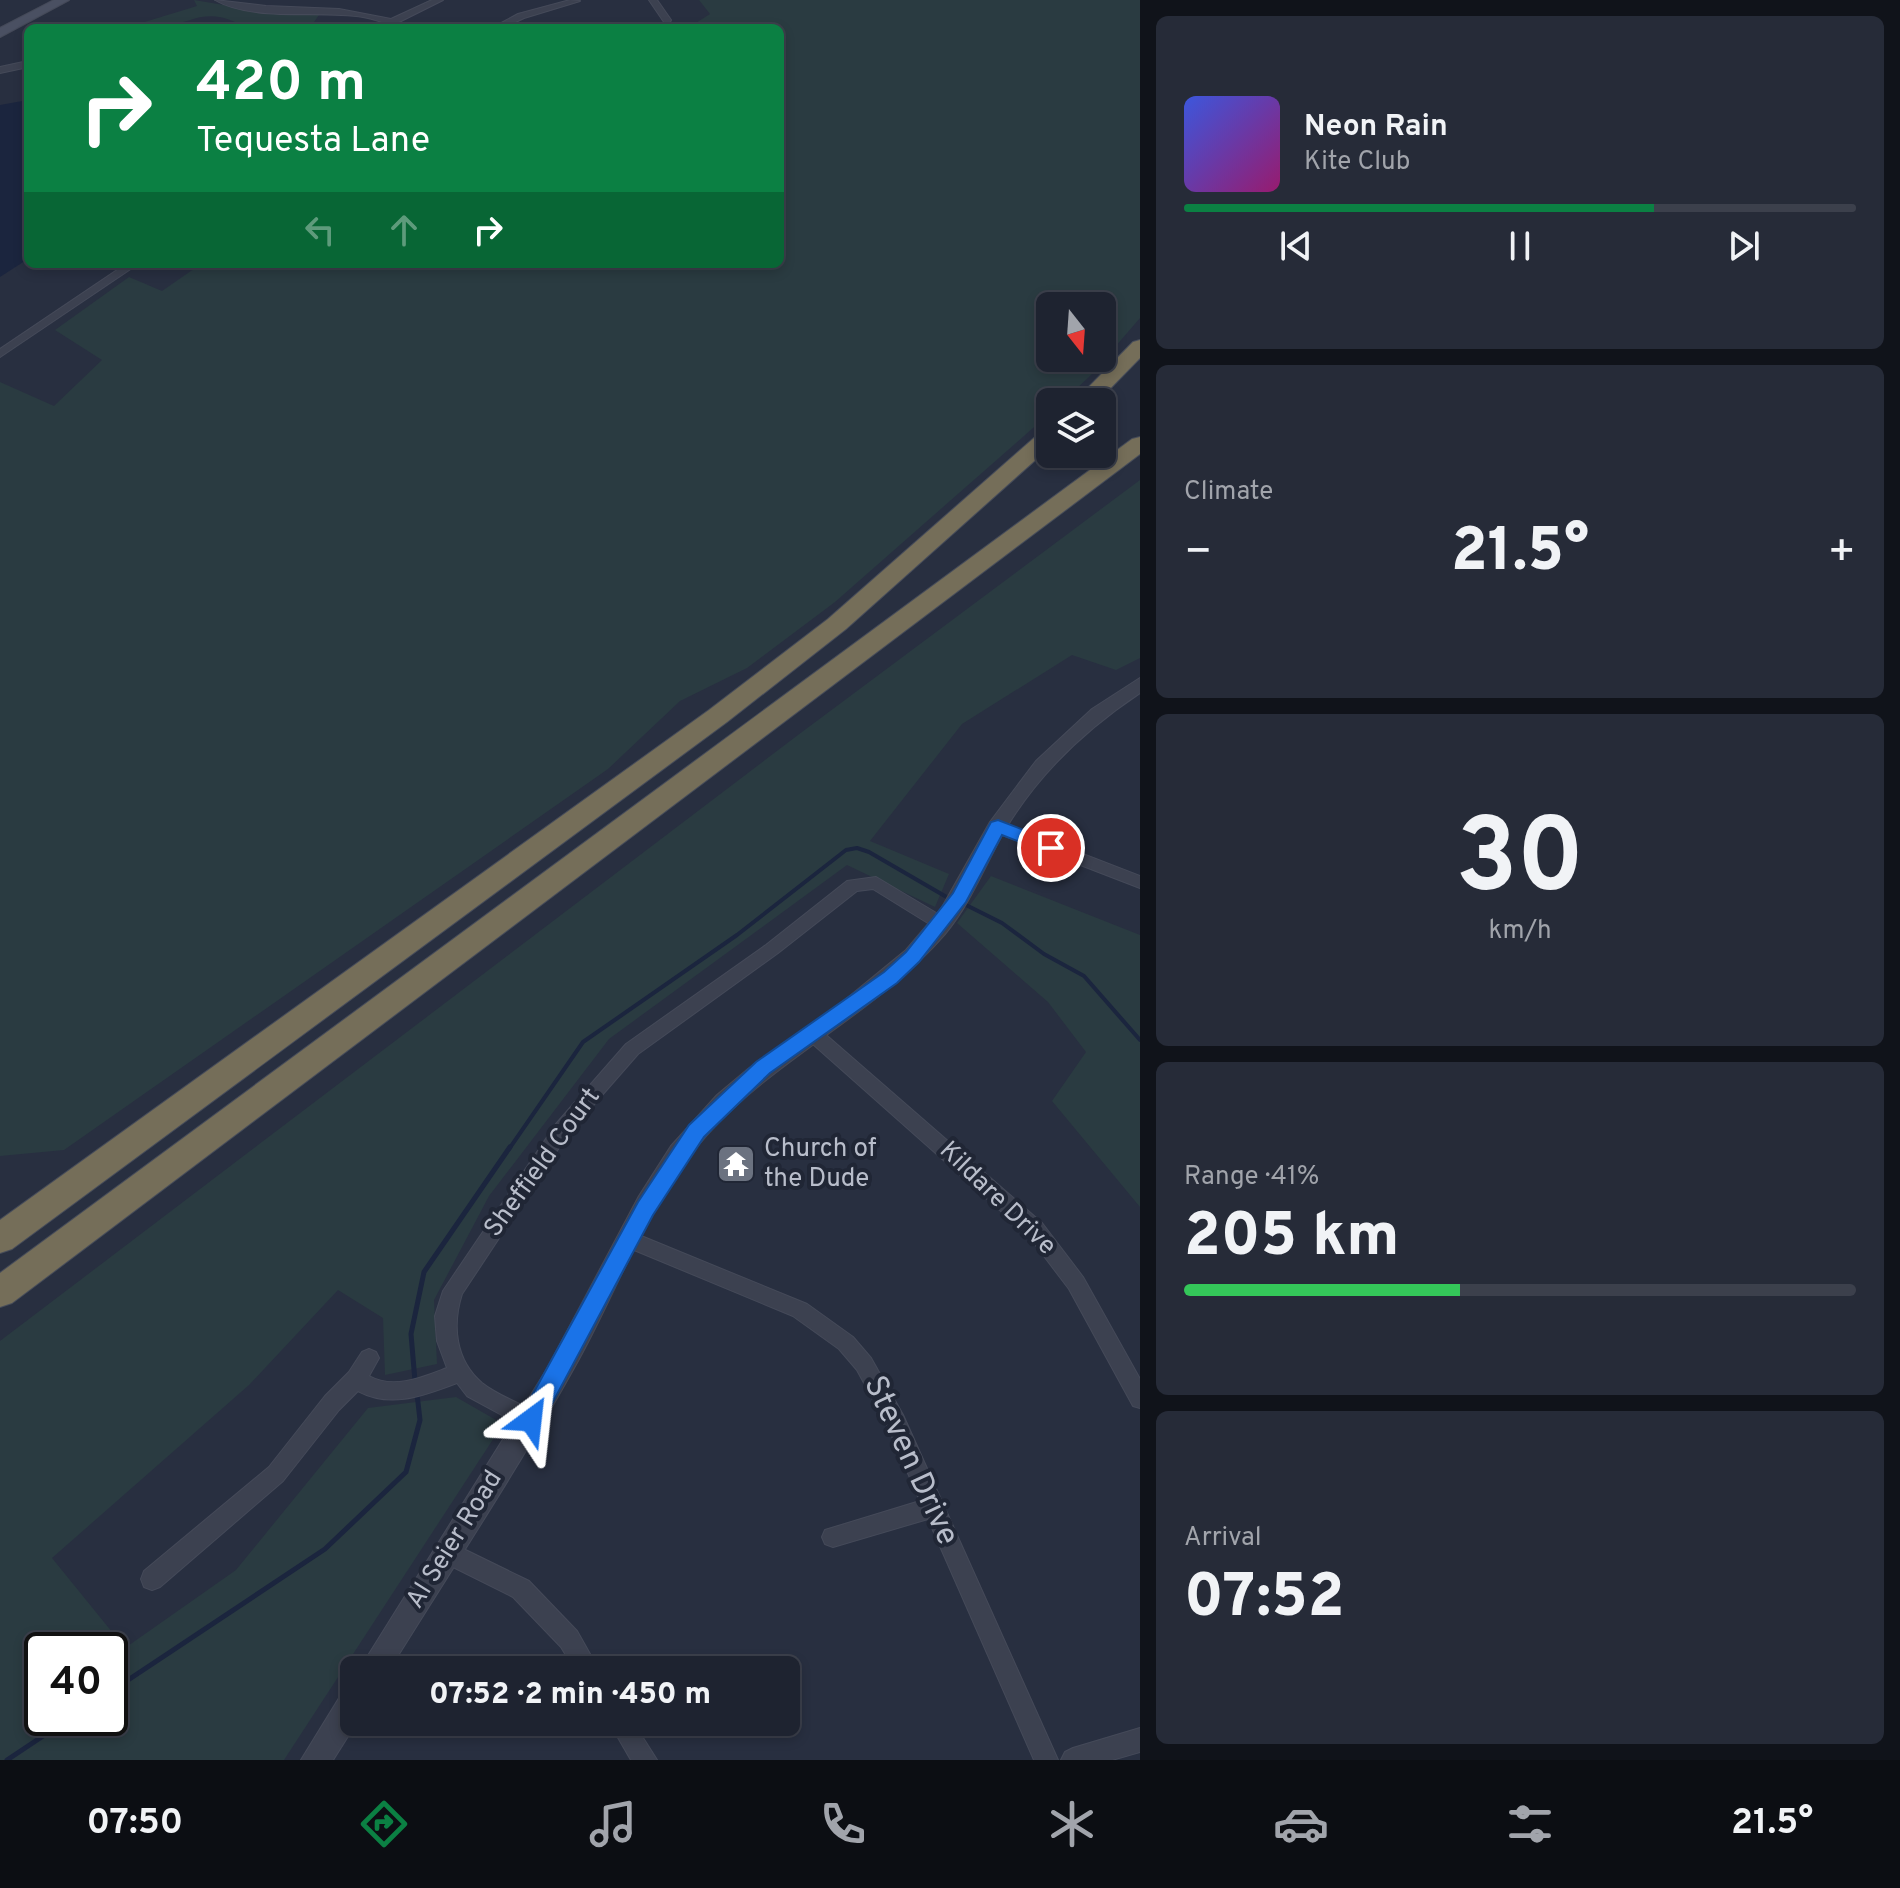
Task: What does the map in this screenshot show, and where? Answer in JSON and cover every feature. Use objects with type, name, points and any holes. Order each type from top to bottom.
[{"type":"highway","points":[[1099,388],[1140,346]]},
{"type":"highway","points":[[0,1292],[1140,444]]},
{"type":"highway","points":[[0,1239],[718,716],[837,624],[1036,448]]},
{"type":"main road","points":[[0,33],[63,0]]},
{"type":"street","points":[[219,0],[259,8],[355,11],[399,24]]},
{"type":"street","points":[[235,0],[307,9]]},
{"type":"street","points":[[307,9],[314,0]]},
{"type":"street","points":[[393,21],[439,0]]},
{"type":"street","points":[[653,0],[667,20]]},
{"type":"street","points":[[504,24],[521,16],[576,1]]},
{"type":"street","points":[[0,70],[24,65]]},
{"type":"street","points":[[0,354],[127,268]]},
{"type":"street","name":"Al Seier Road","points":[[382,1656],[531,1420],[629,1239],[671,1166],[696,1131],[763,1067],[890,977],[942,924],[1018,795],[1061,747],[1140,684]]},
{"type":"street","points":[[998,827],[1140,882]]},
{"type":"street","name":"Sheffield Court","points":[[531,1420],[474,1389],[461,1372],[447,1341],[445,1316],[453,1291],[562,1129],[632,1049],[772,949],[853,885],[876,883],[942,924]]},
{"type":"street","name":"Kildare Drive","points":[[812,1033],[1035,1229],[1076,1283],[1140,1399]]},
{"type":"street","name":"Steven Drive","points":[[629,1239],[800,1310],[846,1343],[879,1387],[1046,1760]]},
{"type":"street","points":[[152,1579],[276,1474],[332,1403],[356,1379],[369,1358]]},
{"type":"street","points":[[356,1379],[371,1390],[385,1393],[428,1384],[461,1372]]},
{"type":"street","points":[[833,1537],[933,1507]]},
{"type":"street","points":[[447,1552],[521,1589],[569,1639],[579,1656]]},
{"type":"street","points":[[316,1760],[340,1722]]},
{"type":"street","points":[[629,1736],[645,1760]]},
{"type":"street","points":[[1073,1760],[1140,1740]]},
{"type":"shaded area","points":[[194,0],[230,6],[321,12],[313,24],[233,24],[235,22],[225,18],[207,16],[175,24],[138,24],[197,6]]},
{"type":"shaded area","points":[[699,0],[1140,0],[1140,318],[1116,346],[1116,292],[1036,292],[1036,372],[1093,372],[1077,388],[1036,388],[1036,425],[835,602],[747,668],[680,701],[608,769],[64,1150],[0,1156],[0,382],[54,406],[102,360],[55,330],[129,277],[162,291],[195,268],[784,268],[784,24],[694,24],[710,14]]},
{"type":"shaded area","points":[[1140,480],[1140,658],[1116,670],[1072,655],[962,724],[870,841],[949,874],[935,907],[847,865],[609,1039],[489,1196],[434,1300],[437,1364],[385,1375],[383,1318],[338,1290],[249,1385],[52,1558],[112,1632],[24,1632],[24,1736],[128,1736],[128,1646],[236,1570],[368,1408],[456,1397],[503,1424],[352,1656],[340,1656],[340,1674],[284,1760],[0,1760],[0,1341],[798,735]]},
{"type":"shaded area","points":[[991,876],[1140,935],[1140,1207],[1052,1101],[1086,1052],[1048,1002],[957,923]]},
{"type":"water","points":[[24,101],[24,262],[0,277],[0,105]]},
{"type":"waterway","points":[[509,1149],[583,1042],[737,935],[846,850],[857,848],[869,852],[950,899]]},
{"type":"waterway","points":[[966,905],[1002,923],[1044,954],[1084,976],[1140,1040]]},
{"type":"waterway","points":[[415,1381],[411,1334],[424,1272],[510,1147]]},
{"type":"waterway","points":[[128,1680],[325,1549],[406,1472],[420,1420],[417,1394]]},
{"type":"waterway","points":[[7,1760],[43,1736]]},
{"type":"place","name":"Church of the Dude","points":[[736,1164]]},
{"type":"route","points":[[531,1420],[580,1334],[645,1208],[696,1131],[763,1067],[890,977],[913,957],[942,924],[960,897],[998,827],[1051,848]]}]
